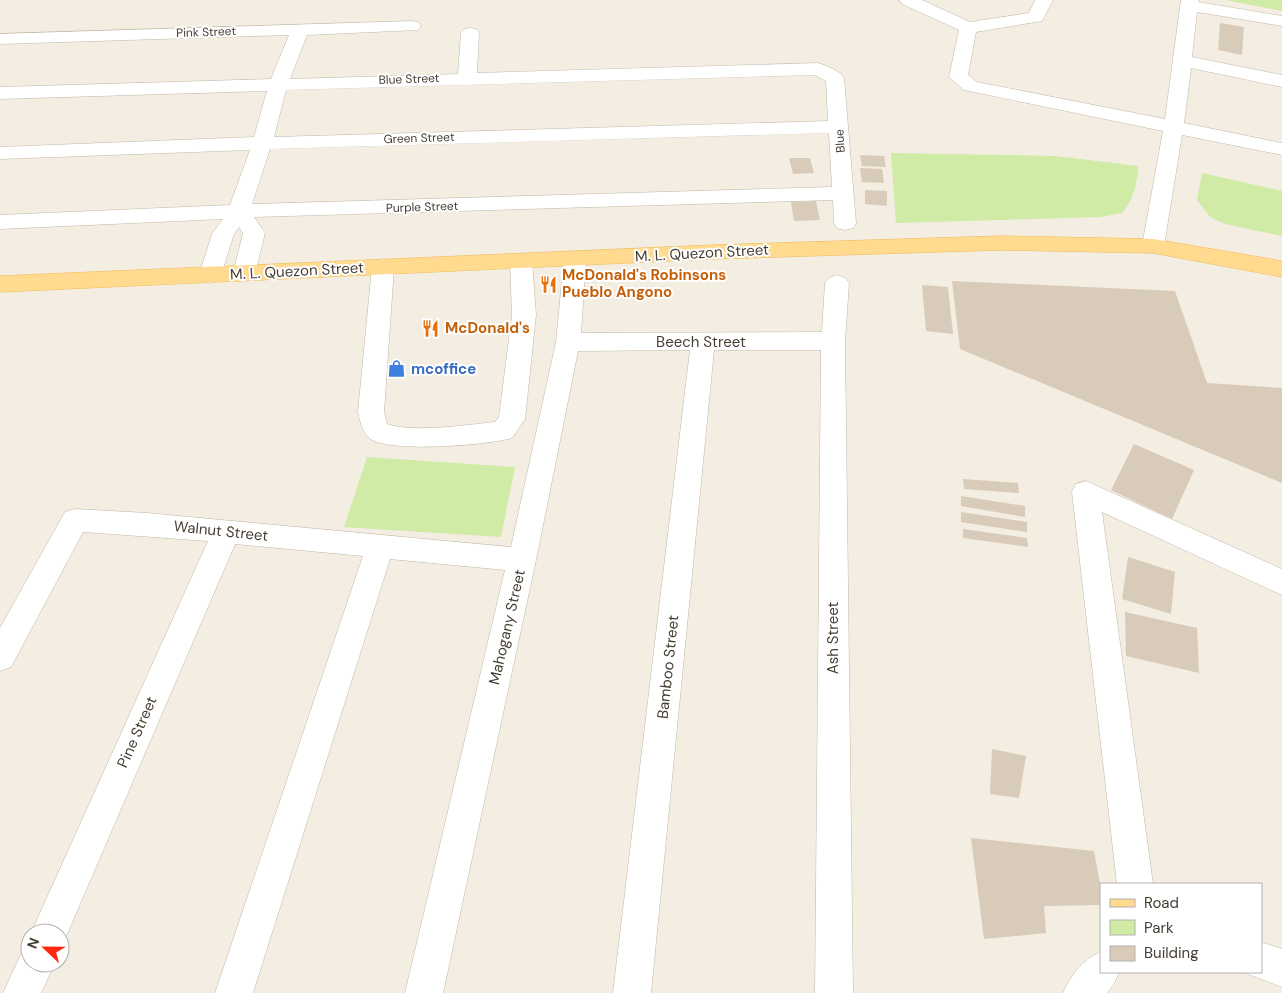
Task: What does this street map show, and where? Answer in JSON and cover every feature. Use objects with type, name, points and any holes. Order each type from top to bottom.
[{"type":"main road","name":"M. L. Quezon Street","points":[[0,284],[818,248],[1001,243],[1153,246],[1282,269]]},
{"type":"street","points":[[915,1],[968,28],[1043,24],[1044,0]]},
{"type":"street","points":[[1153,246],[1174,126],[1190,3],[1282,21]]},
{"type":"street","name":"Pink Street","points":[[0,39],[412,26]]},
{"type":"street","points":[[968,28],[958,77],[967,90],[1174,126],[1282,149]]},
{"type":"street","points":[[210,275],[223,234],[239,211],[262,143],[279,83],[300,29]]},
{"type":"street","points":[[466,78],[470,33]]},
{"type":"street","points":[[1183,61],[1282,81]]},
{"type":"street","name":"Blue Street","points":[[0,93],[279,83],[818,69]]},
{"type":"street","name":"Blue","points":[[818,69],[835,78],[845,223]]},
{"type":"street","name":"Green Street","points":[[0,153],[262,143],[839,126]]},
{"type":"street","name":"Purple Street","points":[[0,222],[239,211],[843,193]]},
{"type":"street","points":[[239,211],[254,233],[244,274]]},
{"type":"street","name":"Mahogany Street","points":[[424,993],[522,560],[568,342],[575,259]]},
{"type":"street","points":[[383,267],[372,412],[377,430],[387,436],[417,437],[503,431],[512,419],[524,315],[521,261]]},
{"type":"street","name":"Ash Street","points":[[834,993],[833,341],[837,283]]},
{"type":"street","name":"Beech Street","points":[[568,342],[833,341]]},
{"type":"street","name":"Bamboo Street","points":[[632,993],[704,342]]},
{"type":"street","points":[[1135,883],[1086,492],[1282,583]]},
{"type":"street","name":"Walnut Street","points":[[0,657],[75,520],[147,524],[522,560]]},
{"type":"street","name":"Pine Street","points":[[53,923],[226,532]]},
{"type":"street","points":[[234,993],[380,547]]},
{"type":"street","points":[[1262,961],[1282,968]]},
{"type":"street","points":[[1082,993],[1100,972]]},
{"type":"street","points":[[22,993],[31,973]]},
{"type":"green space","points":[[1228,0],[1282,0],[1282,11],[1230,1]]},
{"type":"green space","points":[[891,153],[1055,156],[1138,166],[1137,179],[1134,191],[1122,213],[1100,217],[896,223]]},
{"type":"green space","points":[[1202,173],[1282,191],[1282,236],[1225,224],[1210,217],[1197,200]]},
{"type":"green space","points":[[367,457],[515,467],[501,537],[344,527]]},
{"type":"building","points":[[1220,23],[1244,27],[1242,55],[1218,50]]},
{"type":"building","points":[[860,155],[884,156],[886,167],[862,166]]},
{"type":"building","points":[[789,158],[810,158],[814,173],[793,174]]},
{"type":"building","points":[[860,168],[882,169],[884,183],[862,182]]},
{"type":"building","points":[[865,190],[887,191],[887,206],[865,204]]},
{"type":"building","points":[[816,201],[820,220],[794,221],[791,202]]},
{"type":"building","points":[[952,281],[1175,291],[1207,383],[1282,388],[1282,483],[960,349]]},
{"type":"building","points":[[922,285],[948,287],[953,334],[926,331]]},
{"type":"building","points":[[1134,444],[1194,470],[1172,519],[1111,490]]},
{"type":"building","points":[[963,479],[1018,483],[1019,493],[964,489]]},
{"type":"building","points":[[961,496],[1025,506],[1025,517],[961,506]]},
{"type":"building","points":[[961,512],[1027,522],[1027,532],[961,522]]},
{"type":"building","points":[[963,529],[1027,538],[1028,547],[963,538]]},
{"type":"building","points":[[1128,557],[1175,572],[1171,614],[1122,599]]},
{"type":"building","points":[[1125,612],[1197,628],[1199,673],[1126,656]]},
{"type":"building","points":[[992,749],[1026,756],[1019,798],[990,794]]},
{"type":"building","points":[[971,838],[1094,851],[1100,884],[1100,905],[1044,906],[1046,933],[984,939]]},
{"type":"place","name":"McDonald's Robinsons Pueblo Angono","points":[[548,284]]},
{"type":"place","name":"McDonald's","points":[[431,328]]},
{"type":"place","name":"mcoffice","points":[[397,369]]}]
